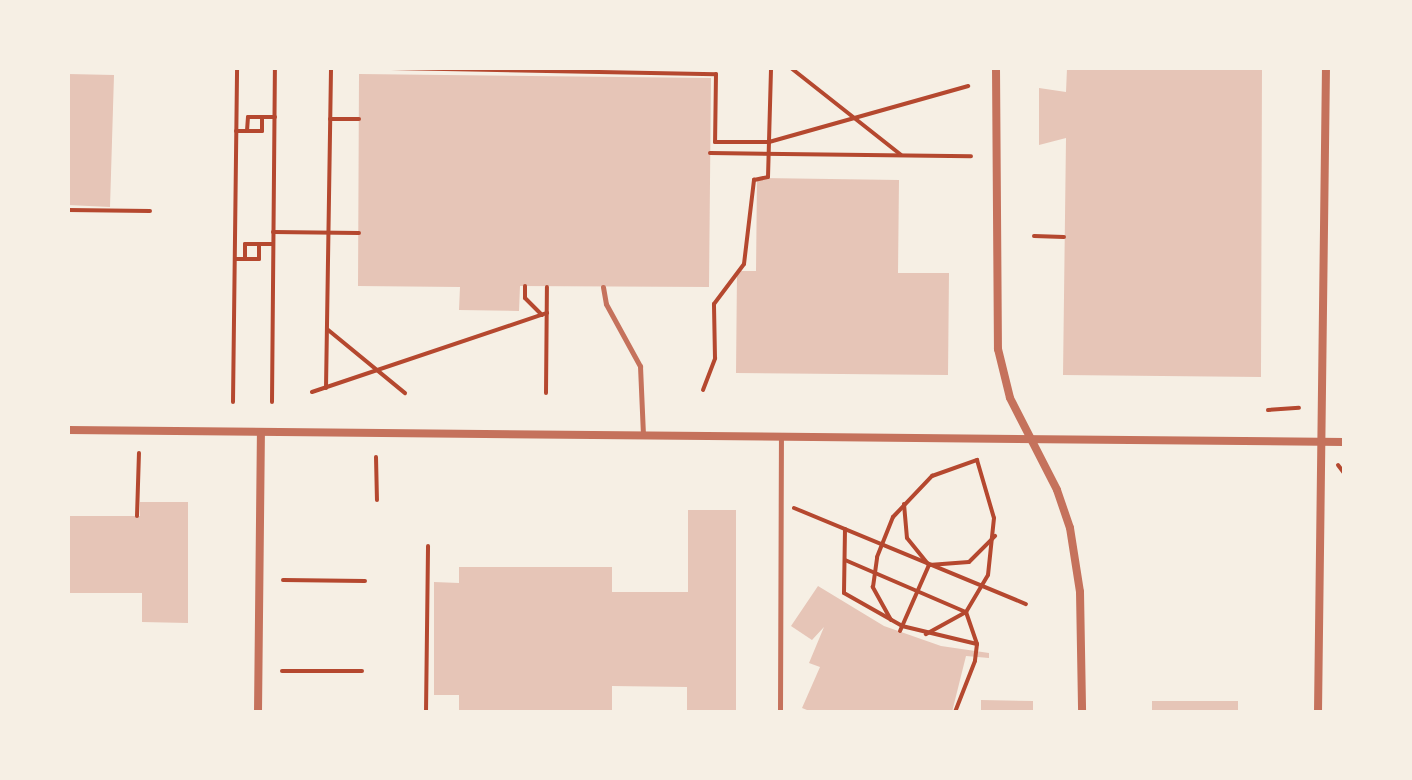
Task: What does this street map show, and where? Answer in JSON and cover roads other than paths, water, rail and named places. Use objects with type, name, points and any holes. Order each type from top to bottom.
[{"type":"street","points":[[996,68],[998,349],[1003,379],[1026,438],[1057,490],[1077,562],[1082,712]]},
{"type":"street","points":[[1318,712],[1326,68]]},
{"type":"street","points":[[68,430],[1344,442]]},
{"type":"street","points":[[258,712],[261,432]]},
{"type":"lane","points":[[603,287],[606,304],[640,366],[643,436]]},
{"type":"lane","points":[[780,712],[781,437]]}]
